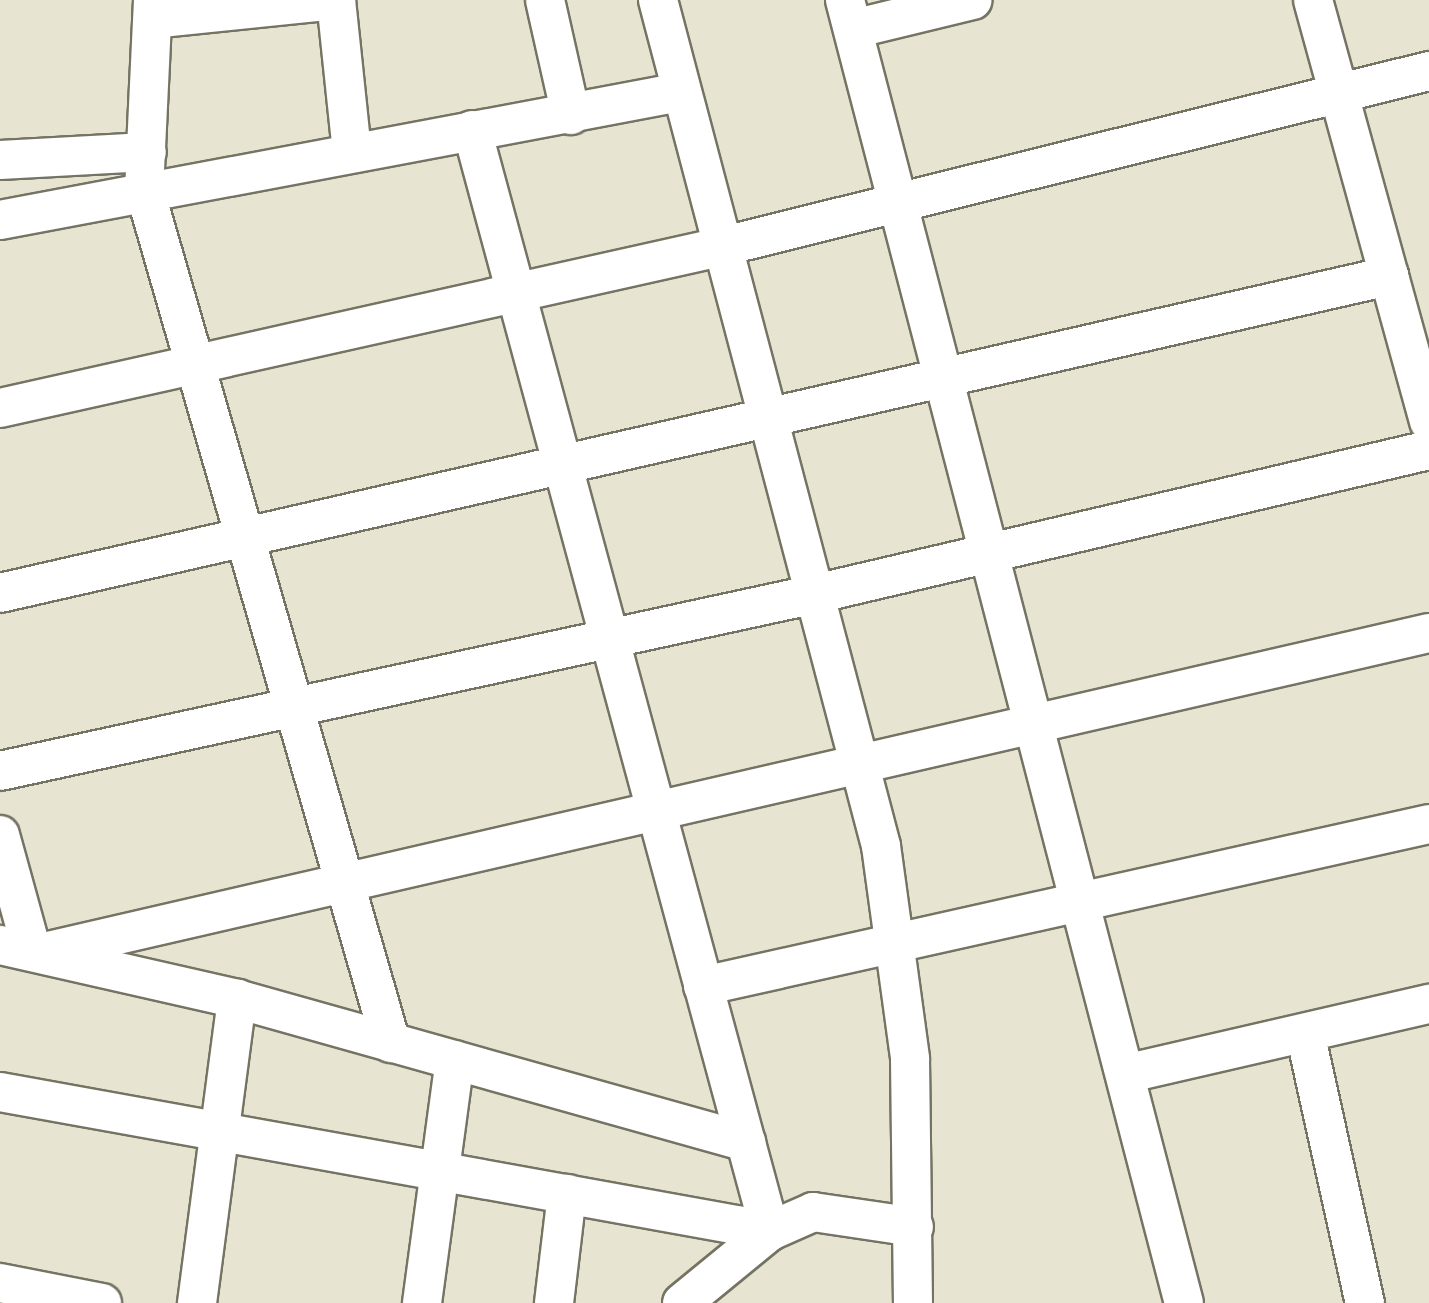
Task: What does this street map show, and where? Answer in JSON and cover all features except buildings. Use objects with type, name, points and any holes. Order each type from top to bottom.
[{"type":"street","points":[[352,152],[336,0],[153,10],[145,170],[196,365],[391,1043]]},
{"type":"street","points":[[545,0],[571,115]]},
{"type":"street","points":[[658,0],[765,418],[862,764],[896,939],[910,1059],[913,1303]]},
{"type":"street","points":[[973,0],[849,15],[1129,1073],[1184,1303]]},
{"type":"street","points":[[1313,0],[1429,422]]},
{"type":"street","points":[[0,408],[720,247],[1339,93],[1425,78]]},
{"type":"street","points":[[0,160],[145,170],[352,152],[571,115],[681,92]]},
{"type":"street","points":[[472,131],[770,1231]]},
{"type":"street","points":[[0,220],[145,170]]},
{"type":"street","points":[[0,593],[1389,276]]},
{"type":"street","points":[[0,771],[815,594],[1429,450]]},
{"type":"street","points":[[25,949],[346,883],[1429,633]]},
{"type":"street","points":[[703,986],[896,939],[1083,901],[1429,824]]},
{"type":"street","points":[[0,835],[25,949]]},
{"type":"street","points":[[25,949],[237,999],[746,1142]]},
{"type":"street","points":[[197,1303],[217,1131],[237,999]]},
{"type":"street","points":[[1129,1073],[1429,1004]]},
{"type":"street","points":[[1305,1033],[1365,1303]]},
{"type":"street","points":[[422,1303],[454,1060]]},
{"type":"street","points":[[0,1092],[770,1231]]},
{"type":"street","points":[[554,1303],[567,1194]]},
{"type":"street","points":[[682,1303],[770,1231],[813,1212],[914,1227]]},
{"type":"street","points":[[0,1283],[102,1303]]}]
